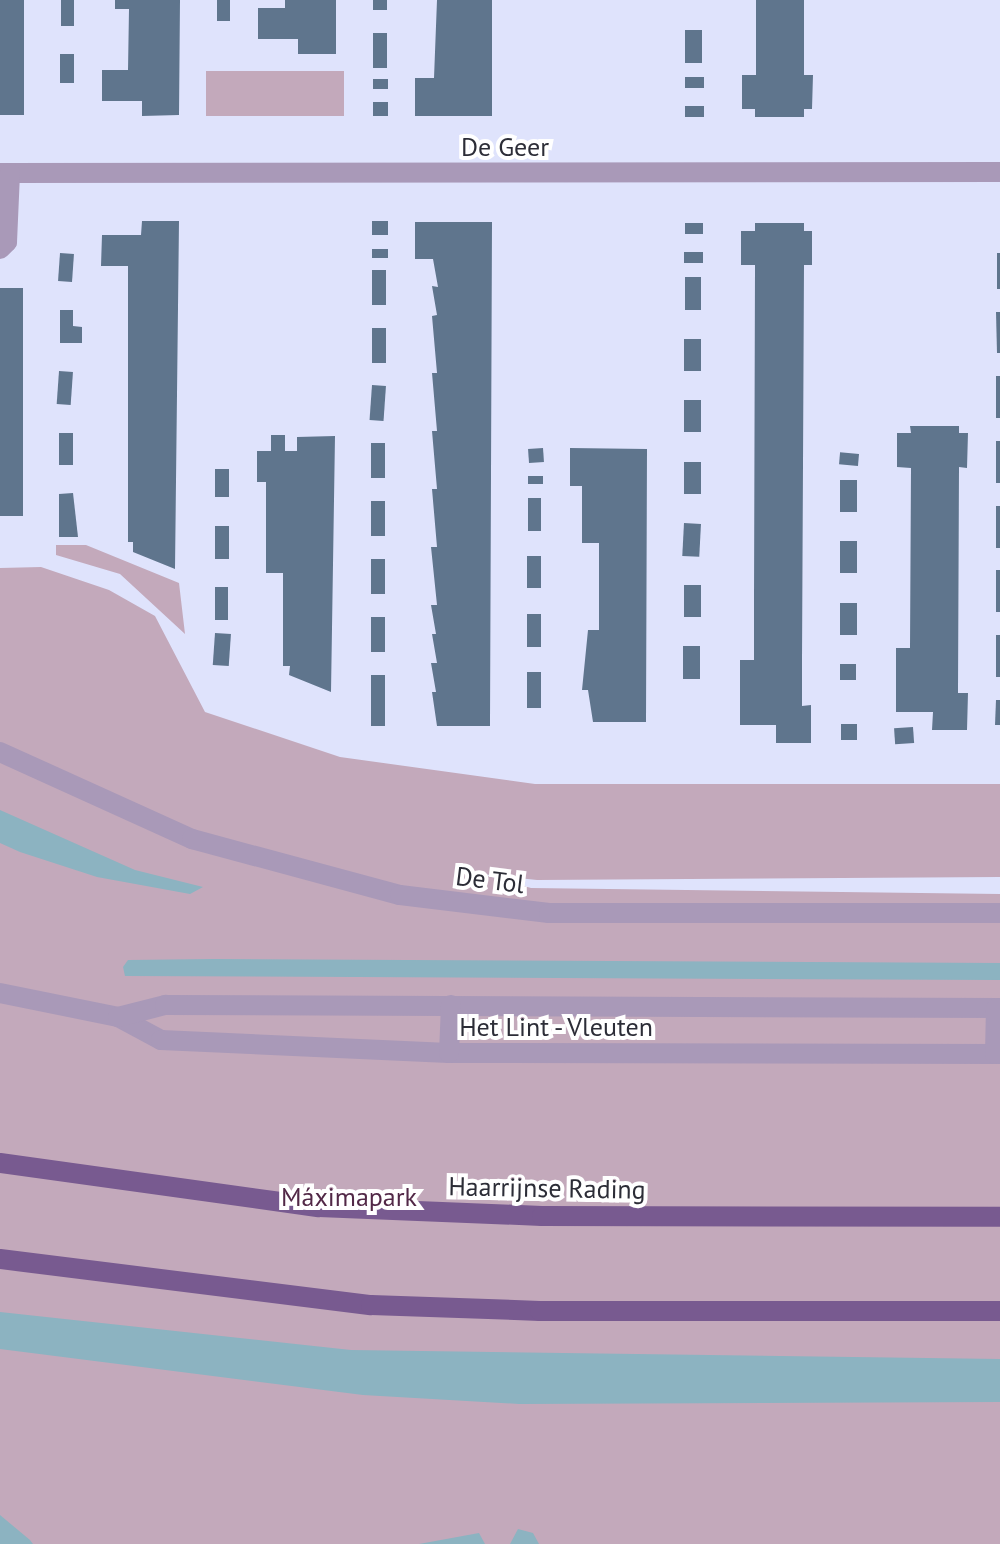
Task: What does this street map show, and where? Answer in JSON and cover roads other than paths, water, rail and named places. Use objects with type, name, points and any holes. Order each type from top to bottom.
[{"type":"main road","name":"Haarrijnse Rading","points":[[0,1163],[319,1207],[542,1216],[1000,1217]]},
{"type":"main road","points":[[0,1259],[371,1305],[540,1311],[1000,1311]]},
{"type":"street","name":"De Geer","points":[[0,249],[7,242],[5,173],[1000,172]]},
{"type":"street","name":"De Tol","points":[[0,752],[192,839],[400,895],[549,913],[1000,913]]},
{"type":"street","name":"Het Lint - Vleuten","points":[[0,993],[118,1017],[161,1040],[449,1053],[997,1054]]},
{"type":"street","name":"Het Lint - Vleuten","points":[[118,1017],[165,1005],[998,1008]]},
{"type":"street","points":[[449,1053],[451,1005]]},
{"type":"street","points":[[997,1054],[998,1008]]},
{"type":"water","points":[[0,810],[135,870],[203,887],[190,894],[97,877],[20,852],[0,843]]},
{"type":"water","points":[[128,960],[1000,963],[1000,980],[125,976],[123,967]]},
{"type":"water","points":[[0,1312],[351,1350],[1000,1359],[1000,1402],[519,1404],[363,1395],[0,1349]]},
{"type":"water","points":[[0,1515],[30,1540],[33,1544],[0,1544]]},
{"type":"water","points":[[518,1529],[533,1533],[539,1544],[510,1544]]},
{"type":"water","points":[[479,1533],[485,1544],[419,1544]]},
{"type":"park label","name":"Máximapark","points":[[349,1197]]}]
